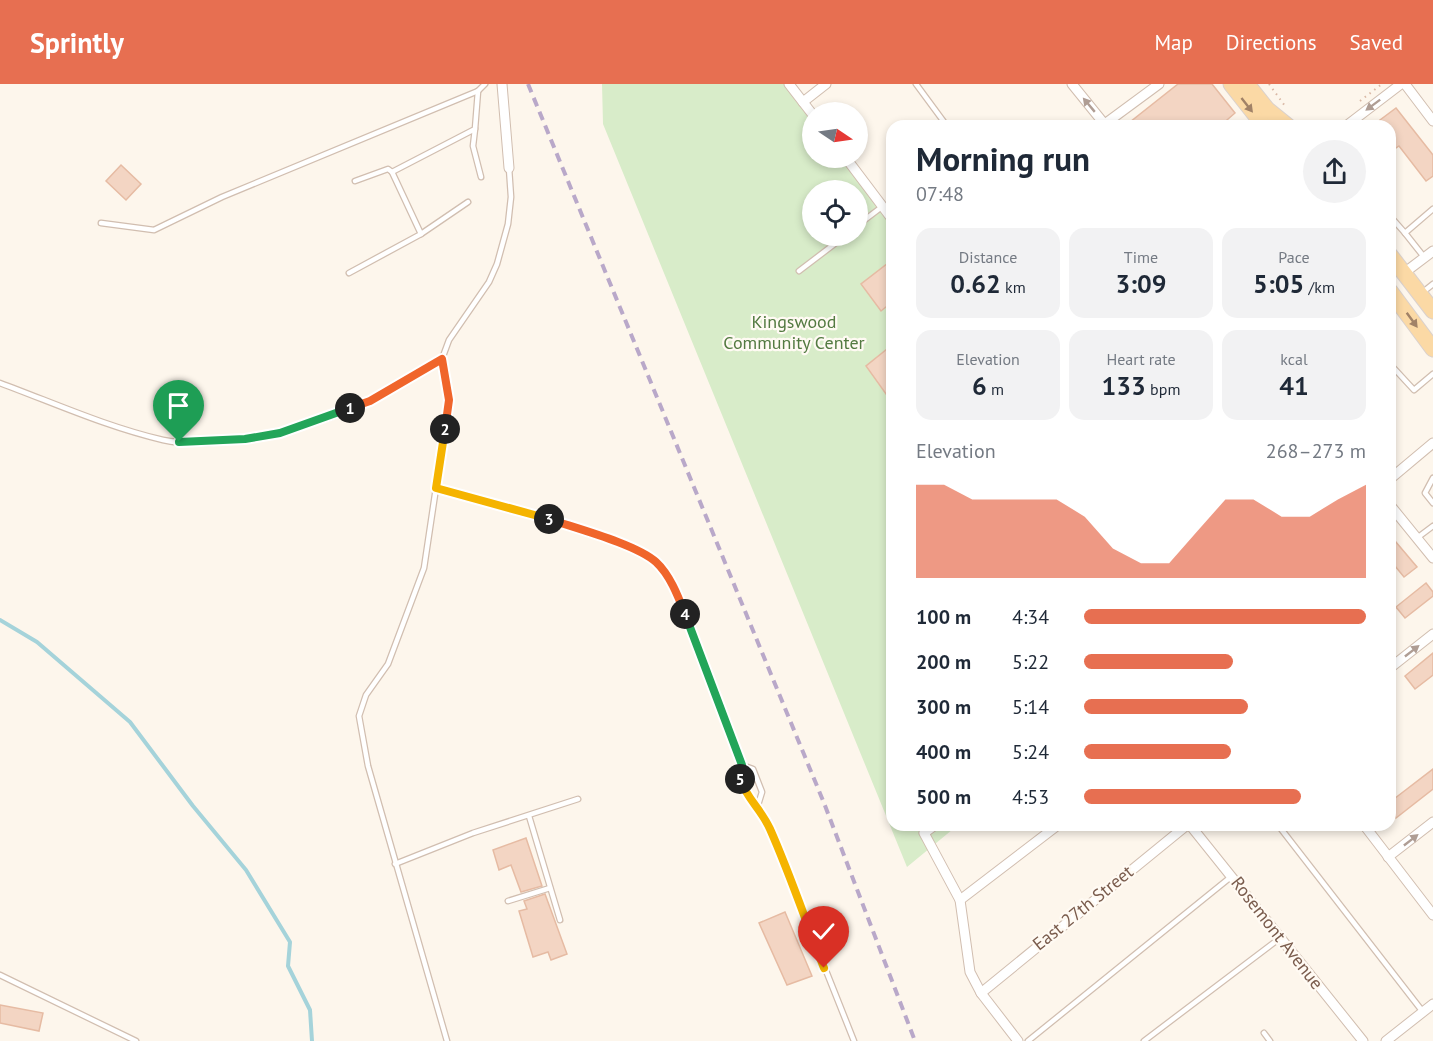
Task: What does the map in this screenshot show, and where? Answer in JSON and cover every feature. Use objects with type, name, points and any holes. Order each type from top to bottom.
[{"type":"main road","points":[[1231,84],[1259,120]]},
{"type":"main road","points":[[1247,84],[1267,109],[1281,120]]},
{"type":"main road","points":[[1257,84],[1284,120]]},
{"type":"main road","points":[[1396,263],[1404,273],[1429,287],[1433,310]]},
{"type":"main road","points":[[1396,299],[1433,349]]},
{"type":"street","points":[[502,84],[508,168]]},
{"type":"street","points":[[789,84],[803,102],[826,84]]},
{"type":"street","points":[[1072,84],[1100,120]]},
{"type":"street","points":[[1111,120],[1158,84]]},
{"type":"street","points":[[1354,120],[1403,84],[1433,121]]},
{"type":"street","points":[[854,168],[886,210]]},
{"type":"street","points":[[1404,273],[1433,251]]},
{"type":"street","points":[[1396,474],[1431,448]]},
{"type":"street","points":[[1396,512],[1433,558]]},
{"type":"street","points":[[1396,663],[1433,634]]},
{"type":"street","points":[[1388,857],[1433,822]]},
{"type":"street","points":[[927,831],[924,833],[960,900],[970,972],[981,993],[1014,1040]]},
{"type":"street","points":[[960,900],[1050,831]]},
{"type":"street","name":"East 27th Street","points":[[981,993],[1181,831]]},
{"type":"street","name":"Rosemont Avenue","points":[[1193,831],[1232,876],[1363,1041]]},
{"type":"street","points":[[1368,831],[1433,915]]},
{"type":"street","points":[[1386,1041],[1433,1004]]},
{"type":"lane","points":[[101,223],[154,230],[222,197],[478,91],[486,84]]},
{"type":"lane","points":[[916,84],[943,120]]},
{"type":"lane","points":[[478,91],[472,146],[481,177]]},
{"type":"lane","points":[[392,172],[475,129]]},
{"type":"lane","points":[[447,1041],[368,766],[359,716],[366,695],[388,664],[424,568],[449,400],[442,359],[449,340],[489,282],[497,264],[508,224],[511,197],[508,168]]},
{"type":"lane","points":[[355,181],[388,169],[392,172],[421,234]]},
{"type":"lane","points":[[349,273],[421,234],[468,202]]},
{"type":"lane","points":[[868,217],[883,206]]},
{"type":"lane","points":[[1405,233],[1433,209]]},
{"type":"lane","points":[[1396,223],[1424,258]]},
{"type":"lane","points":[[799,271],[832,246]]},
{"type":"lane","points":[[0,382],[96,421],[165,440],[204,442],[245,439],[280,433],[313,422],[370,401],[442,359]]},
{"type":"lane","points":[[1396,370],[1414,390],[1433,374]]},
{"type":"lane","points":[[1433,478],[1425,493],[1433,503]]},
{"type":"lane","points":[[436,488],[559,522],[623,545],[654,560],[669,579],[742,765],[739,777],[746,795],[758,806],[854,1041]]},
{"type":"lane","points":[[1417,538],[1433,526]]},
{"type":"lane","points":[[742,765],[753,769],[762,792],[758,806]]},
{"type":"lane","points":[[395,864],[473,833],[578,799]]},
{"type":"lane","points":[[528,816],[560,920]]},
{"type":"lane","points":[[1283,831],[1423,1012]]},
{"type":"lane","points":[[1028,1041],[1232,876]]},
{"type":"lane","points":[[508,901],[550,888]]},
{"type":"lane","points":[[1144,1041],[1280,938]]},
{"type":"lane","points":[[0,975],[136,1041]]},
{"type":"lane","points":[[1264,1033],[1270,1041]]},
{"type":"green space","name":"Kingswood Community Center","points":[[602,84],[785,84],[802,106],[802,168],[850,168],[859,180],[802,180],[802,246],[868,246],[868,191],[886,214],[886,816],[603,124]]},
{"type":"green space","name":"Kingswood Community Center","points":[[892,831],[951,831],[907,867]]},
{"type":"building","points":[[1178,84],[1212,84],[1235,113],[1227,120],[1133,120]]},
{"type":"building","points":[[1396,108],[1433,155],[1433,176],[1426,181],[1399,146],[1396,148],[1396,120],[1380,120]]},
{"type":"building","points":[[121,165],[141,184],[126,200],[106,181]]},
{"type":"building","name":"Kingswood Community Center","points":[[886,265],[886,307],[881,311],[861,284]]},
{"type":"building","name":"Kingswood Community Center","points":[[886,350],[886,394],[866,366]]},
{"type":"building","points":[[1396,542],[1417,567],[1404,577],[1396,567]]},
{"type":"building","points":[[1426,583],[1433,592],[1433,596],[1405,618],[1396,607]]},
{"type":"building","points":[[1433,653],[1433,675],[1415,689],[1405,676]]},
{"type":"building","points":[[1433,769],[1433,789],[1396,818],[1396,797]]},
{"type":"building","points":[[526,838],[542,886],[521,892],[511,865],[499,870],[493,850]]},
{"type":"building","points":[[545,894],[567,954],[551,960],[548,952],[533,957],[519,911],[527,909],[524,901]]},
{"type":"building","points":[[785,912],[812,976],[787,985],[759,923]]},
{"type":"building","points":[[0,1005],[43,1013],[39,1031],[0,1023]]},
{"type":"waterway","points":[[0,620],[37,642],[130,722],[193,806],[246,870],[290,942],[288,966],[310,1010],[312,1041]]},
{"type":"railway","points":[[528,84],[824,803],[915,1041]]},
{"type":"route","points":[[179,442],[245,439],[280,433],[370,401],[442,359],[449,400],[436,488],[511,507],[623,545],[654,560],[673,586],[724,712],[742,765],[739,777],[746,795],[758,806],[770,830],[824,968]]}]
